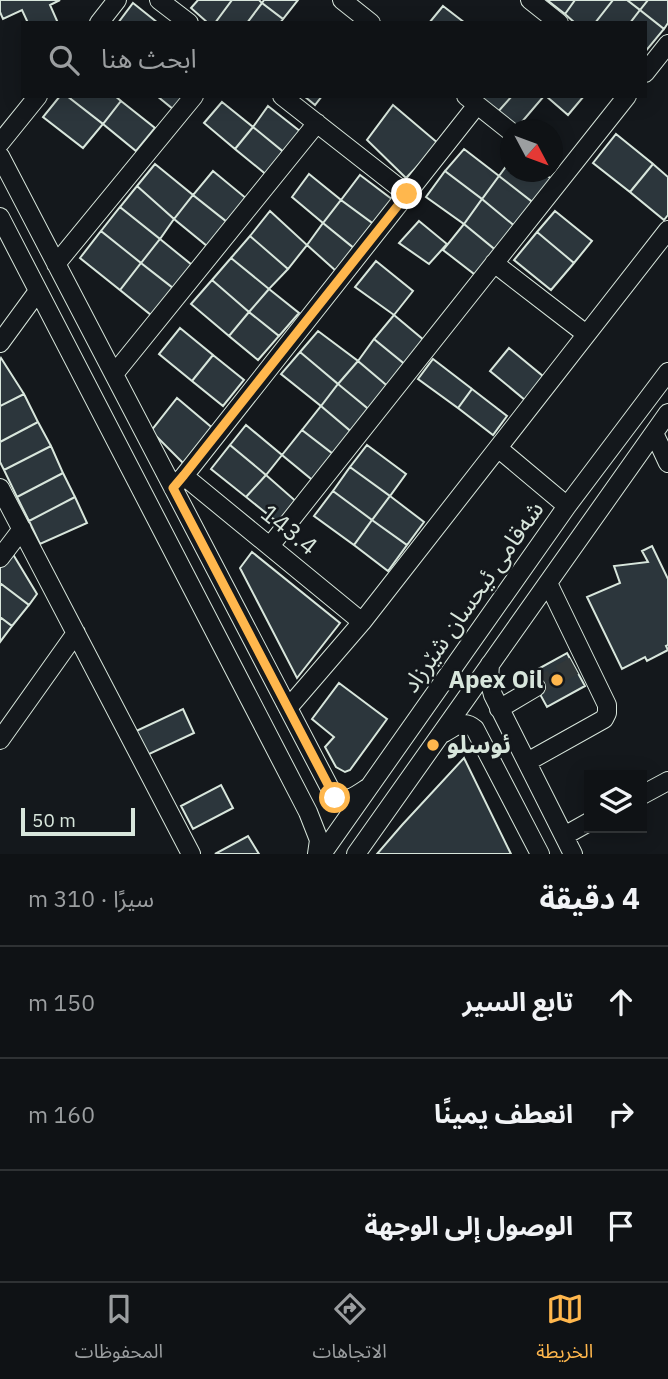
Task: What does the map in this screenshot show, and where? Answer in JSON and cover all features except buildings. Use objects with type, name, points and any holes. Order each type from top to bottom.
[{"type":"street","points":[[101,21],[117,0]]},
{"type":"street","points":[[159,0],[185,21]]},
{"type":"street","points":[[342,0],[369,21]]},
{"type":"street","points":[[530,0],[556,21]]},
{"type":"street","points":[[647,70],[668,44]]},
{"type":"street","points":[[0,143],[36,98]]},
{"type":"street","points":[[56,264],[192,98]]},
{"type":"street","points":[[285,98],[407,194]]},
{"type":"street","points":[[563,165],[625,98]]},
{"type":"street","points":[[178,482],[407,194],[471,101],[500,123]]},
{"type":"street","points":[[114,374],[317,123]]},
{"type":"street","points":[[0,156],[114,374],[178,482],[335,798],[332,808],[324,814],[308,812]]},
{"type":"street","points":[[270,546],[494,263],[550,182]]},
{"type":"street","points":[[0,217],[308,812],[319,840],[320,854]]},
{"type":"street","points":[[288,708],[362,622],[668,230]]},
{"type":"street","points":[[494,263],[586,334]]},
{"type":"street","points":[[0,343],[7,319],[38,291]]},
{"type":"street","points":[[65,342],[91,330]]},
{"type":"street","name":"شەقامی ئیحسان شێرزاد","points":[[320,854],[567,506],[668,372]]},
{"type":"street","points":[[356,854],[668,413]]},
{"type":"street","points":[[653,433],[668,463]]},
{"type":"street","points":[[498,448],[567,506]]},
{"type":"street","name":"143.4","points":[[178,482],[270,546],[362,622]]},
{"type":"street","points":[[0,488],[185,851]]},
{"type":"street","points":[[0,558],[22,529]]},
{"type":"street","points":[[527,762],[604,719],[607,713],[607,705],[580,662],[551,578],[531,557]]},
{"type":"street","points":[[0,740],[76,633]]},
{"type":"street","points":[[491,664],[488,680],[490,687],[573,854]]},
{"type":"street","points":[[481,739],[484,729],[536,687]]},
{"type":"street","points":[[438,737],[457,725],[473,727],[540,854]]},
{"type":"street","points":[[647,792],[668,781]]},
{"type":"street","points":[[335,798],[351,798],[369,788]]},
{"type":"street","points":[[564,836],[584,825]]},
{"type":"tunnel","points":[[536,687],[574,666]]},
{"type":"place","name":"Apex Oil","points":[[557,680]]},
{"type":"place","name":"ئوسلو","points":[[433,745]]},
{"type":"route","points":[[335,798],[173,488],[407,194]]}]
